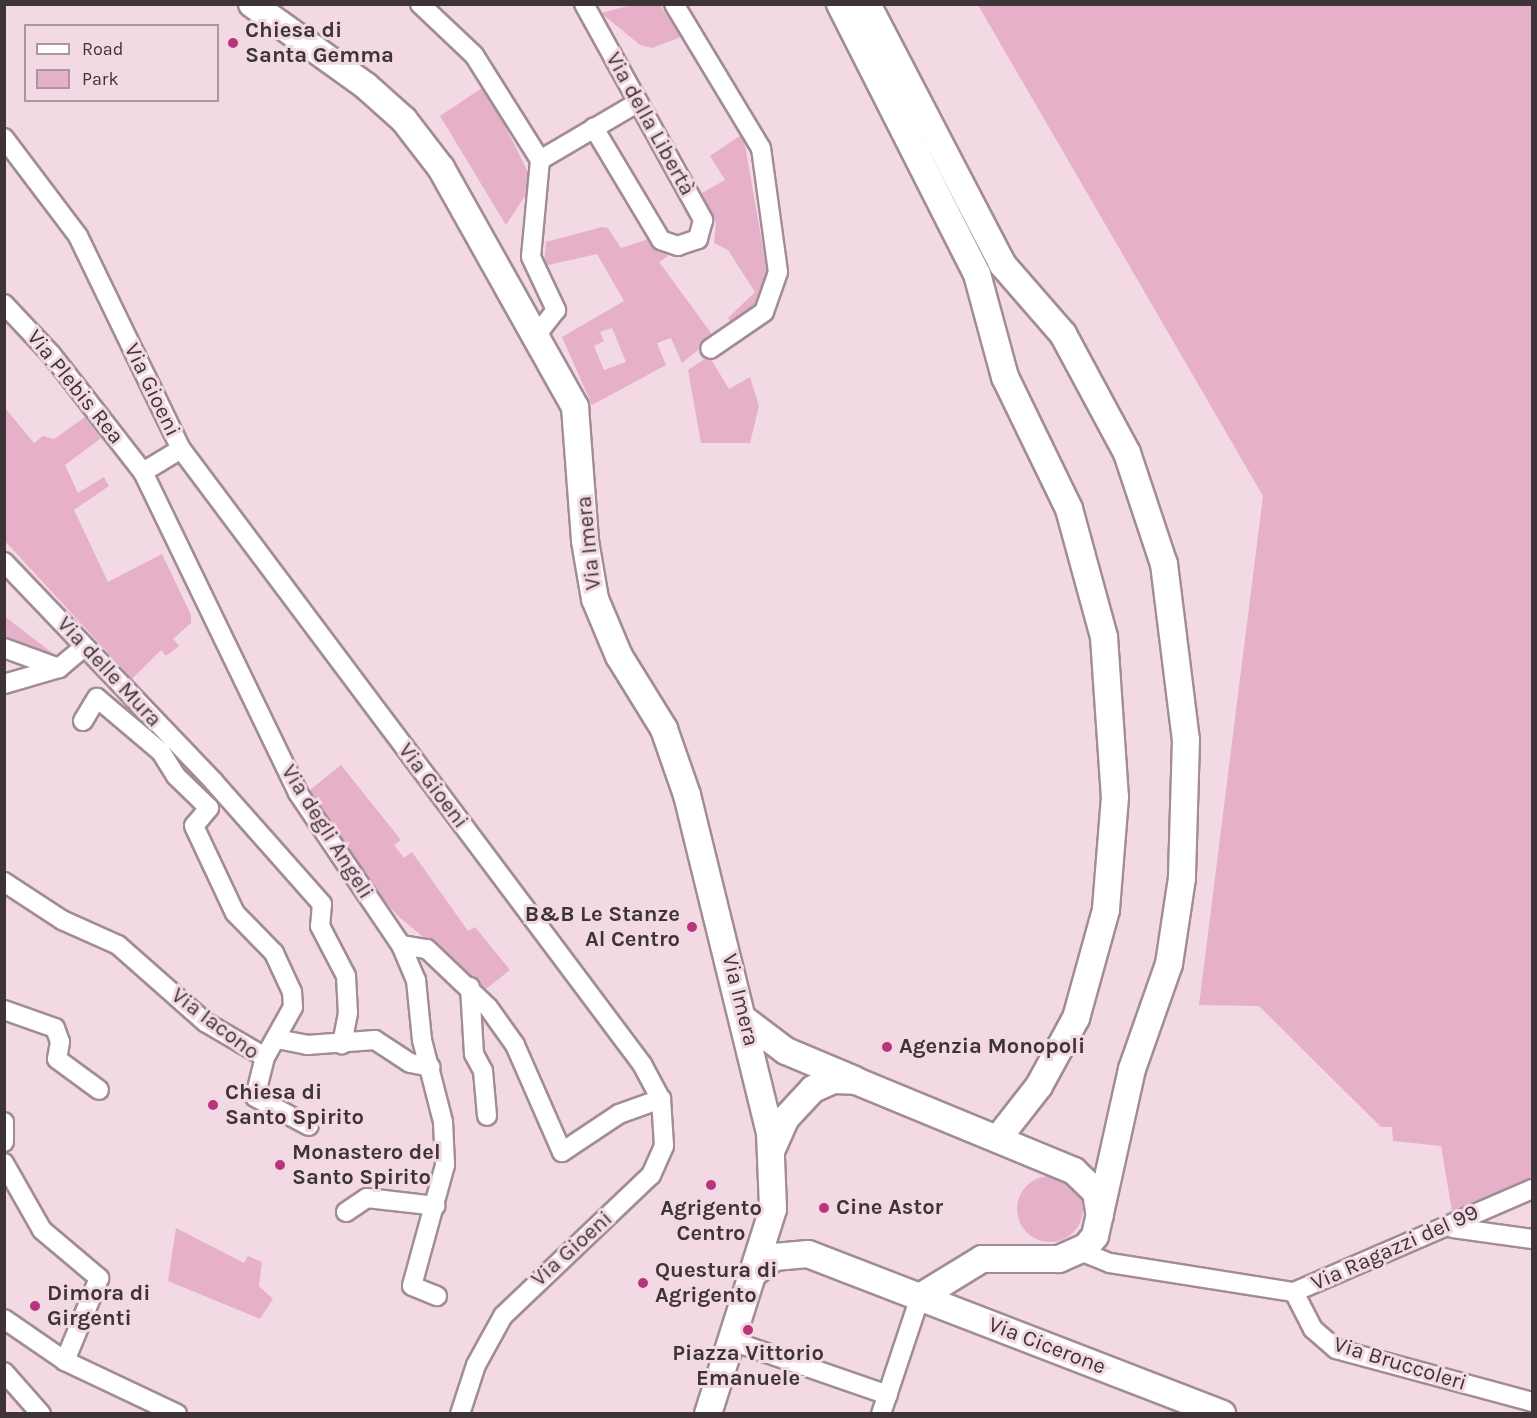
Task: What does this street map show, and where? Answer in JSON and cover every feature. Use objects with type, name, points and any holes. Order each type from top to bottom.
[{"type":"main road","name":"Via Imera","points":[[252,4],[366,86],[404,120],[441,168],[537,334],[575,407],[585,541],[595,599],[619,656],[664,729],[687,795],[746,1021],[772,1150],[773,1209]]},
{"type":"main road","points":[[840,4],[977,273],[1005,377],[1069,508],[1104,637],[1114,740],[1112,856],[1086,993],[1059,1053],[999,1137]]},
{"type":"main road","points":[[867,4],[1003,265],[1063,334],[1127,453],[1164,564],[1183,689],[1182,878],[1169,964],[1132,1069],[1100,1222],[1080,1251],[1059,1259],[982,1259],[920,1297]]},
{"type":"main road","points":[[746,1021],[786,1051],[999,1137],[1087,1180],[1098,1200],[1100,1222]]},
{"type":"main road","points":[[772,1150],[786,1118],[813,1089],[833,1080],[856,1081]]},
{"type":"main road","points":[[773,1209],[786,1236],[808,1254]]},
{"type":"main road","points":[[708,1413],[755,1272],[773,1209]]},
{"type":"main road","points":[[755,1272],[774,1257],[808,1254]]},
{"type":"main road","name":"Via Cicerone","points":[[808,1254],[1222,1413]]},
{"type":"street","points":[[420,4],[474,55],[540,160],[531,257],[556,310],[537,334]]},
{"type":"street","name":"Via della Libertà","points":[[584,4],[704,220],[693,242],[678,246],[661,240],[594,128]]},
{"type":"street","points":[[674,4],[761,148],[778,272],[764,312],[710,349]]},
{"type":"street","points":[[540,160],[637,103]]},
{"type":"street","name":"Via Gioeni","points":[[4,138],[78,236],[182,449],[642,1064],[661,1099],[664,1146],[651,1175],[503,1316],[476,1365],[460,1413]]},
{"type":"street","name":"Via Plebis Rea","points":[[4,304],[51,354],[143,472]]},
{"type":"street","points":[[143,472],[182,449]]},
{"type":"street","name":"Via degli Angeli","points":[[143,472],[298,793],[401,945],[416,980],[422,1040],[431,1067],[445,1165],[412,1286],[437,1296]]},
{"type":"street","name":"Via delle Mura","points":[[4,562],[214,782],[322,904],[320,926],[346,976],[348,1013],[342,1044]]},
{"type":"street","points":[[4,684],[59,668],[84,647]]},
{"type":"street","points":[[4,648],[59,668]]},
{"type":"street","points":[[83,721],[96,698],[132,724],[205,802]]},
{"type":"street","points":[[214,782],[194,826],[235,912],[274,953],[292,992],[293,1007],[265,1057]]},
{"type":"street","name":"Via Iacono","points":[[4,882],[62,920],[110,941],[205,1022],[265,1057],[255,1097],[309,1126]]},
{"type":"street","points":[[401,945],[427,950],[470,987],[515,1045],[562,1152],[619,1114],[661,1099]]},
{"type":"street","points":[[470,987],[474,1054],[483,1071],[487,1116]]},
{"type":"street","points":[[4,1010],[56,1028],[60,1042],[57,1059],[99,1090]]},
{"type":"street","points":[[277,1039],[342,1044],[375,1040],[410,1063],[431,1067]]},
{"type":"street","points":[[4,1122],[4,1142]]},
{"type":"street","points":[[4,1163],[42,1230],[99,1278],[65,1361]]},
{"type":"street","name":"Via Ragazzi del 99","points":[[1080,1251],[1110,1263],[1294,1292],[1343,1267],[1453,1228],[1467,1216],[1533,1189]]},
{"type":"street","points":[[346,1212],[367,1198],[435,1206]]},
{"type":"street","points":[[1453,1228],[1533,1239]]},
{"type":"street","name":"Via Bruccoleri","points":[[1294,1292],[1313,1329],[1336,1348],[1533,1402]]},
{"type":"street","points":[[881,1413],[920,1297]]},
{"type":"street","points":[[4,1319],[65,1361],[177,1413]]},
{"type":"street","points":[[732,1341],[888,1395]]},
{"type":"street","points":[[4,1372],[41,1413]]},
{"type":"green space","points":[[632,5],[660,5],[681,37],[652,48],[640,45],[601,13]]},
{"type":"green space","points":[[978,5],[1532,5],[1532,1180],[1453,1217],[1441,1146],[1393,1141],[1392,1127],[1381,1127],[1259,1006],[1199,1005],[1263,496]]},
{"type":"green space","points":[[485,86],[528,172],[525,196],[506,225],[440,116]]},
{"type":"green space","points":[[743,134],[769,282],[765,298],[732,324],[728,318],[755,292],[728,250],[714,243],[716,223],[702,193],[725,180],[710,156]]},
{"type":"green space","points":[[602,227],[608,228],[621,248],[652,238],[668,256],[659,262],[714,337],[682,363],[671,338],[657,343],[666,365],[592,405],[562,337],[624,301],[597,254],[544,266],[546,242]],"holes":[[[612,328],[626,362],[604,370],[594,346],[604,341],[600,332]]]},
{"type":"green space","points":[[709,356],[729,389],[750,377],[759,406],[750,443],[701,443],[688,370]]},
{"type":"green space","points":[[5,408],[34,443],[43,436],[54,439],[85,417],[101,438],[65,465],[78,493],[104,477],[109,486],[74,510],[108,582],[162,554],[191,615],[191,623],[173,639],[179,646],[166,656],[161,650],[132,679],[5,541]]},
{"type":"green space","points":[[4,616],[55,655],[46,658],[5,639]]},
{"type":"green space","points":[[341,765],[401,840],[394,845],[404,858],[412,852],[468,931],[475,927],[510,970],[486,989],[398,916],[370,884],[310,790]]},
{"type":"green space","points":[[1050,1176],[1063,1179],[1073,1186],[1080,1196],[1083,1209],[1080,1222],[1073,1232],[1063,1239],[1050,1242],[1037,1239],[1027,1232],[1020,1222],[1017,1209],[1020,1196],[1027,1186],[1037,1179]]},
{"type":"green space","points":[[176,1228],[244,1263],[248,1256],[262,1262],[259,1286],[273,1299],[260,1319],[168,1281]]},
{"type":"place","name":"Chiesa di Santa Gemma","points":[[233,43]]},
{"type":"place","name":"B&B Le Stanze Al Centro","points":[[692,927]]},
{"type":"place","name":"Agenzia Monopoli","points":[[887,1047]]},
{"type":"place","name":"Chiesa di Santo Spirito","points":[[213,1105]]},
{"type":"place","name":"Monastero del Santo Spirito","points":[[280,1165]]},
{"type":"place","name":"Agrigento Centro","points":[[711,1185]]},
{"type":"place","name":"Cine Astor","points":[[824,1208]]},
{"type":"place","name":"Questura di Agrigento","points":[[643,1283]]},
{"type":"place","name":"Dimora di Girgenti","points":[[35,1306]]},
{"type":"place","name":"Piazza Vittorio Emanuele","points":[[748,1330]]}]
